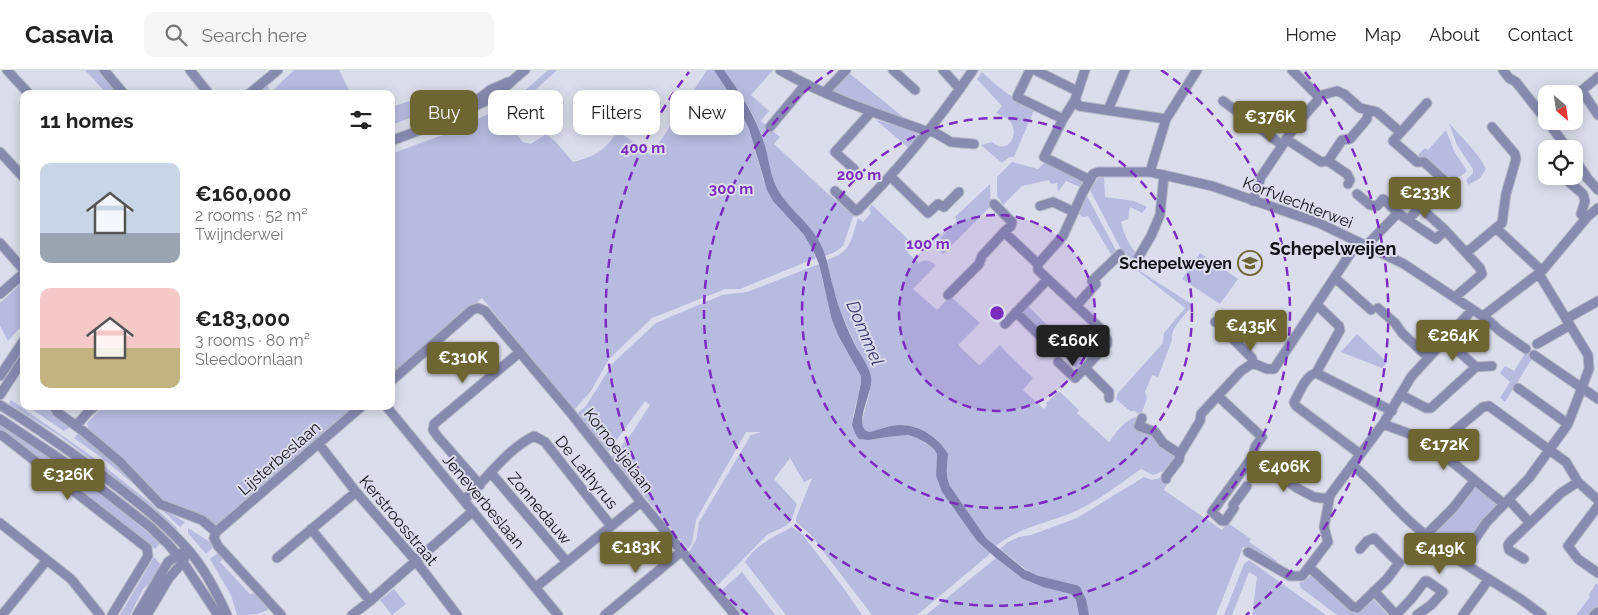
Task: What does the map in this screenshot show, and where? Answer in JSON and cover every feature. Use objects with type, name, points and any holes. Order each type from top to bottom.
[{"type":"street","points":[[7,70],[25,90]]},
{"type":"street","points":[[104,70],[121,90]]},
{"type":"street","points":[[190,70],[206,90]]},
{"type":"street","points":[[254,90],[278,70]]},
{"type":"street","points":[[395,139],[428,127],[470,107],[490,90],[510,81],[525,70]]},
{"type":"street","points":[[782,70],[806,84],[872,112],[929,132],[934,132],[951,142],[974,144]]},
{"type":"street","points":[[825,92],[846,70]]},
{"type":"street","points":[[893,70],[915,90]]},
{"type":"street","points":[[944,70],[960,89]]},
{"type":"street","points":[[835,191],[856,211],[891,177],[929,132],[973,70]]},
{"type":"street","points":[[1030,70],[1018,96],[1063,119]]},
{"type":"street","points":[[1035,70],[1076,95],[1080,106],[1166,119]]},
{"type":"street","points":[[1058,362],[1075,378],[1107,344],[1107,340],[1100,332],[1100,328],[1038,270],[1038,264],[1063,236],[1090,180],[1044,157],[1076,95],[1085,70]]},
{"type":"street","points":[[1108,110],[1126,70]]},
{"type":"street","points":[[1150,172],[1166,119],[1197,70]]},
{"type":"street","points":[[1292,70],[1318,96]]},
{"type":"street","points":[[1503,70],[1509,78],[1516,82]]},
{"type":"street","points":[[1508,70],[1538,110]]},
{"type":"street","points":[[1583,90],[1598,77]]},
{"type":"street","points":[[770,126],[806,84]]},
{"type":"street","points":[[1318,96],[1337,91],[1344,94],[1360,108],[1377,112],[1400,132]]},
{"type":"street","points":[[1583,92],[1598,115]]},
{"type":"street","points":[[1253,201],[1261,178],[1296,125],[1317,101],[1318,96]]},
{"type":"street","points":[[1223,101],[1284,142],[1321,162],[1328,161],[1347,174],[1350,180],[1348,184]]},
{"type":"street","points":[[1408,220],[1444,180],[1424,162],[1417,162],[1393,141],[1427,103]]},
{"type":"street","points":[[1328,161],[1342,140],[1350,139],[1367,119],[1368,110]]},
{"type":"street","points":[[854,169],[835,152],[872,112]]},
{"type":"street","points":[[1466,253],[1502,223],[1506,194],[1516,159],[1515,154],[1492,127]]},
{"type":"street","points":[[0,152],[20,174]]},
{"type":"street","name":"Korfvlechterwei","points":[[1090,180],[1093,174],[1098,172],[1150,172],[1212,186],[1319,223],[1404,264],[1483,316],[1500,331],[1526,349]]},
{"type":"street","points":[[1583,172],[1598,199]]},
{"type":"street","points":[[1138,258],[1152,236],[1160,215],[1164,176]]},
{"type":"street","points":[[891,177],[928,213],[938,204],[944,207],[959,192]]},
{"type":"street","points":[[1588,179],[1598,190]]},
{"type":"street","points":[[1572,185],[1583,194],[1585,201],[1581,214],[1585,220]]},
{"type":"street","points":[[1357,194],[1370,205],[1377,206],[1383,199],[1398,213],[1436,239],[1445,230]]},
{"type":"street","points":[[1040,206],[1053,202],[1074,212]]},
{"type":"street","points":[[948,295],[979,264],[982,256],[1011,226],[1012,222],[994,204]]},
{"type":"street","points":[[1420,206],[1480,268],[1482,274],[1455,297]]},
{"type":"street","points":[[1483,316],[1541,273],[1585,220],[1598,208]]},
{"type":"street","points":[[1368,245],[1398,213]]},
{"type":"street","points":[[1496,228],[1541,273],[1588,355],[1589,369],[1568,424],[1529,478],[1486,524],[1460,562],[1484,578],[1489,579],[1530,611],[1542,615]]},
{"type":"street","points":[[1004,232],[1038,264]]},
{"type":"street","points":[[1253,363],[1267,369],[1274,369],[1358,242]]},
{"type":"street","points":[[0,243],[20,266]]},
{"type":"street","points":[[1076,306],[1096,284],[1092,281],[1120,254]]},
{"type":"street","points":[[0,294],[20,275]]},
{"type":"street","points":[[1335,278],[1395,323],[1402,333],[1428,357]]},
{"type":"street","points":[[1005,324],[1048,279]]},
{"type":"street","points":[[1537,344],[1598,301]]},
{"type":"street","points":[[1317,305],[1339,326],[1340,330],[1316,373],[1307,380],[1294,402],[1296,406],[1360,454]]},
{"type":"street","name":"Kornoeljelaan","points":[[395,377],[472,310],[478,308],[485,311],[682,551],[730,613]]},
{"type":"street","points":[[1248,552],[1290,576],[1302,576],[1328,542],[1324,527],[1330,495],[1383,424],[1411,377],[1472,310]]},
{"type":"street","points":[[1016,312],[1046,342]]},
{"type":"street","points":[[1215,322],[1219,322],[1229,332],[1230,336],[1252,358],[1253,363]]},
{"type":"street","points":[[1445,339],[1476,367]]},
{"type":"street","points":[[0,376],[20,346]]},
{"type":"street","name":"Jeneverbeslaan","points":[[480,485],[434,430],[434,424],[520,352]]},
{"type":"street","points":[[1534,356],[1598,399]]},
{"type":"street","points":[[1166,480],[1200,421],[1201,414],[1241,371],[1253,363]]},
{"type":"street","points":[[0,395],[20,365]]},
{"type":"street","points":[[1401,395],[1426,408],[1431,408],[1476,367],[1492,366]]},
{"type":"street","points":[[1085,368],[1109,392],[1109,398]]},
{"type":"street","points":[[1316,373],[1392,410]]},
{"type":"street","points":[[1518,388],[1568,424]]},
{"type":"street","points":[[1218,396],[1262,437],[1255,446],[1253,456],[1212,512],[1222,521],[1225,520],[1247,486]]},
{"type":"street","points":[[0,405],[56,441],[131,497],[176,537],[188,550],[210,582],[227,615]]},
{"type":"street","points":[[1383,424],[1430,441],[1441,442],[1483,407],[1489,406],[1566,462],[1578,482],[1598,500]]},
{"type":"street","points":[[56,410],[120,462],[160,504],[204,521],[216,532],[214,538],[218,546],[276,614]]},
{"type":"street","points":[[76,426],[91,410]]},
{"type":"street","name":"Lijsterbeslaan","points":[[216,532],[357,410]]},
{"type":"street","name":"Jeneverbeslaan","points":[[389,410],[558,615]]},
{"type":"street","points":[[0,418],[48,450],[150,526],[177,554],[218,615]]},
{"type":"street","points":[[1142,418],[1138,426],[1155,432],[1163,443],[1180,454]]},
{"type":"street","points":[[0,435],[147,548],[148,556],[145,562],[112,615]]},
{"type":"street","name":"De Lathyrus","points":[[491,473],[497,465],[528,439],[534,436],[539,438],[611,526]]},
{"type":"street","points":[[1435,442],[1452,462],[1474,481],[1506,502],[1530,523]]},
{"type":"street","name":"Kerstroosstraat","points":[[319,444],[356,492],[415,560],[454,614]]},
{"type":"street","points":[[1253,456],[1297,488],[1314,497],[1329,499]]},
{"type":"street","points":[[1352,465],[1365,475],[1403,515],[1426,535],[1454,507],[1474,481]]},
{"type":"street","points":[[464,500],[491,473]]},
{"type":"street","name":"Zonnedauw","points":[[491,473],[567,562]]},
{"type":"street","points":[[1524,559],[1509,550],[1508,545],[1510,542],[1561,493],[1578,482]]},
{"type":"street","points":[[277,558],[356,492]]},
{"type":"street","points":[[536,587],[641,502]]},
{"type":"street","points":[[1598,506],[1568,546],[1578,559],[1598,573]]},
{"type":"street","points":[[352,615],[473,511]]},
{"type":"street","points":[[0,523],[71,579],[100,615]]},
{"type":"street","points":[[312,529],[370,601]]},
{"type":"street","points":[[1309,567],[1353,607],[1357,608],[1387,579],[1398,563],[1374,538],[1367,542],[1360,550]]},
{"type":"street","points":[[137,615],[167,564],[177,554],[188,550]]},
{"type":"street","points":[[147,615],[169,578],[183,562],[188,550]]},
{"type":"street","points":[[605,615],[682,551]]},
{"type":"street","points":[[2,611],[47,560]]},
{"type":"street","points":[[1463,615],[1489,579]]},
{"type":"street","points":[[1374,591],[1396,615],[1425,581],[1443,592],[1431,605],[1417,615]]},
{"type":"street","points":[[1594,615],[1598,612]]},
{"type":"shaded area","points":[[85,70],[100,70],[117,90],[103,90]]},
{"type":"shaded area","points":[[294,70],[339,70],[349,90],[273,90]]},
{"type":"shaded area","points":[[548,70],[557,70],[535,90],[526,90]]},
{"type":"shaded area","points":[[707,70],[714,70],[728,90],[694,90]]},
{"type":"shaded area","points":[[714,70],[724,70],[737,90],[727,90]]},
{"type":"shaded area","points":[[724,70],[773,70],[751,95],[769,111],[761,121],[780,137],[774,144],[827,193],[836,200],[838,199],[854,214],[843,246],[835,252],[825,256],[815,236],[782,197],[771,174],[756,121],[744,100],[744,90],[738,90]]},
{"type":"shaded area","points":[[982,72],[1006,93],[1035,108],[1014,157],[1009,157],[1002,163],[981,145],[992,142],[998,146],[1007,145],[1013,137],[1013,126],[1009,120],[996,113],[1002,106],[977,79]]},
{"type":"shaded area","points":[[849,73],[908,121],[832,93],[831,89]]},
{"type":"shaded area","points":[[267,83],[269,90],[259,90]]},
{"type":"shaded area","points":[[744,100],[761,135],[776,186],[786,202],[810,228],[823,249],[846,326],[869,369],[871,383],[863,416],[862,423],[864,429],[869,432],[900,425],[915,427],[934,437],[948,454],[947,474],[950,486],[986,538],[1025,570],[1039,576],[1080,587],[1086,599],[1089,615],[1079,615],[1076,600],[1071,594],[1043,587],[1023,579],[977,541],[942,492],[936,476],[937,454],[934,449],[917,438],[908,435],[869,440],[859,439],[856,435],[852,425],[861,376],[839,337],[832,320],[819,264],[813,250],[804,235],[773,201],[767,190],[749,129],[744,118]]},
{"type":"shaded area","points":[[410,101],[410,118],[395,124],[395,106]]},
{"type":"shaded area","points":[[488,114],[488,135],[517,135],[523,142],[531,144],[547,135],[556,142],[573,162],[599,152],[615,135],[624,135],[651,155],[670,126],[670,135],[744,135],[744,118],[749,129],[763,179],[782,211],[809,241],[816,258],[740,289],[725,289],[652,318],[609,359],[591,391],[574,410],[482,298],[395,371],[395,153],[442,135],[478,135],[478,119]]},
{"type":"shaded area","points":[[876,120],[916,132],[920,137],[911,150]]},
{"type":"shaded area","points":[[1449,123],[1474,151],[1486,169],[1480,178],[1469,185],[1466,180],[1473,173],[1473,169],[1457,145]]},
{"type":"shaded area","points":[[1446,130],[1454,151],[1467,171],[1456,178],[1444,175],[1424,157],[1421,160],[1417,156],[1425,148],[1428,150]]},
{"type":"shaded area","points":[[1012,162],[1038,169],[1044,163],[1049,164],[1087,180],[1085,189],[1066,181],[1058,192],[1057,183],[1051,184],[1049,180],[1022,186],[1003,205],[997,196],[997,177]]},
{"type":"shaded area","points":[[1104,177],[1105,197],[1134,201],[1147,207],[1142,213],[1130,207],[1128,219],[1121,222],[1129,242],[1143,258],[1139,264],[1123,253],[1090,190],[1098,178]]},
{"type":"shaded area","points":[[990,184],[991,206],[943,254],[936,247],[935,243],[957,221],[955,217]]},
{"type":"shaded area","points":[[1087,196],[1119,256],[1115,261],[1088,216],[1083,217],[1079,214]]},
{"type":"shaded area","points":[[872,205],[914,245],[907,252],[919,263],[926,260],[936,265],[913,289],[937,310],[950,296],[980,323],[958,345],[979,365],[1000,345],[1033,378],[1023,390],[1044,409],[1047,405],[1046,403],[1059,391],[1079,410],[1077,413],[1109,442],[1124,424],[1136,417],[1160,444],[1176,458],[1164,471],[1153,475],[1141,469],[1086,506],[1015,534],[996,546],[986,538],[950,486],[947,474],[948,454],[934,437],[915,427],[900,425],[869,432],[865,431],[861,425],[870,391],[858,351],[840,310],[827,260],[846,249],[858,218],[863,222],[871,213],[869,209]]},
{"type":"shaded area","points":[[1200,253],[1238,279],[1220,304],[1182,279]]},
{"type":"shaded area","points":[[819,264],[839,337],[861,376],[853,416],[869,440],[908,435],[917,438],[934,449],[937,454],[936,476],[942,492],[977,541],[991,553],[917,615],[872,615],[810,534],[796,522],[812,478],[804,482],[790,458],[774,479],[797,504],[791,521],[784,527],[768,534],[718,585],[688,553],[696,540],[699,522],[751,435],[761,432],[746,432],[696,520],[692,543],[688,549],[612,457],[632,433],[650,405],[645,401],[608,452],[577,414],[586,406],[613,363],[656,323],[722,295],[747,292]]},
{"type":"shaded area","points":[[1129,264],[1193,305],[1173,331],[1172,340],[1158,377],[1152,375],[1145,392],[1147,398],[1141,415],[1135,411],[1130,411],[1116,399],[1118,393],[1163,343],[1164,333],[1185,308]]},
{"type":"shaded area","points":[[20,285],[20,328],[8,341],[0,326],[0,303]]},
{"type":"shaded area","points":[[1028,306],[1084,362],[1078,370],[1053,346],[1055,344],[1022,312]]},
{"type":"shaded area","points":[[1357,334],[1387,362],[1382,368],[1341,352]]},
{"type":"shaded area","points":[[1526,352],[1533,357],[1505,402],[1500,398],[1510,382],[1500,373],[1505,366],[1514,371]]},
{"type":"shaded area","points":[[11,400],[20,406],[20,410],[25,410],[90,455],[148,501],[177,528],[175,530],[137,496],[60,436],[9,404]]},
{"type":"shaded area","points":[[33,410],[56,410],[72,426],[64,431]]},
{"type":"shaded area","points":[[99,410],[351,410],[217,530],[165,503],[113,450],[89,430],[88,422]]},
{"type":"shaded area","points":[[0,424],[93,486],[160,543],[155,549],[0,430]]},
{"type":"shaded area","points":[[80,431],[98,444],[156,503],[185,522],[180,527],[129,480],[74,438]]},
{"type":"shaded area","points":[[1144,477],[1152,480],[1163,477],[1169,480],[1164,490],[1222,530],[1228,523],[1251,539],[1249,542],[1277,561],[1274,567],[1243,547],[1216,615],[1089,615],[1083,592],[1069,583],[1051,580],[1029,572],[1000,549],[1008,542],[1019,537],[1031,535],[1077,518]]},
{"type":"shaded area","points":[[1475,485],[1499,503],[1458,556],[1456,556],[1431,537]]},
{"type":"shaded area","points":[[792,527],[802,534],[862,615],[786,615],[745,562],[754,550]]},
{"type":"shaded area","points":[[188,528],[214,546],[206,554],[188,533]]},
{"type":"shaded area","points":[[219,552],[224,558],[220,562],[250,594],[257,593],[269,608],[267,610],[255,614],[237,615],[231,595],[210,559]]},
{"type":"shaded area","points":[[154,557],[161,565],[150,583],[143,589],[130,615],[120,615]]},
{"type":"shaded area","points":[[996,558],[1023,579],[1071,594],[1076,600],[1079,615],[926,615]]},
{"type":"shaded area","points":[[1249,560],[1326,615],[1252,615],[1257,577],[1249,572],[1232,615],[1224,615],[1244,564]]},
{"type":"shaded area","points":[[742,572],[775,615],[742,615],[722,590]]},
{"type":"shaded area","points":[[1310,576],[1314,576],[1320,584],[1354,612],[1374,600],[1388,615],[1337,615],[1301,588],[1299,583]]},
{"type":"shaded area","points":[[1596,583],[1598,585],[1598,606],[1589,615],[1576,615],[1590,597],[1589,595]]},
{"type":"shaded area","points":[[394,589],[406,604],[392,615],[380,600]]},
{"type":"place","name":"Schepelweyen","points":[[1250,263]]},
{"type":"district","name":"Schepelweijen","points":[[1333,249]]},
{"type":"water label","name":"Dommel","points":[[865,333]]}]
